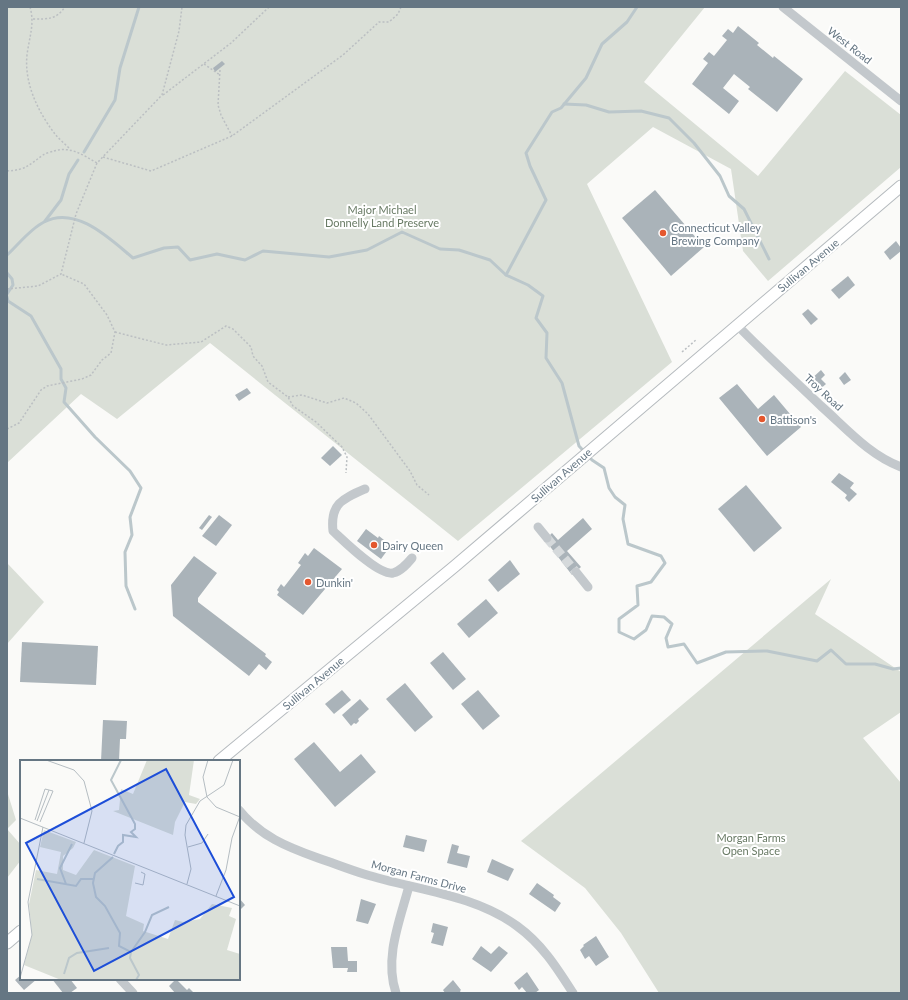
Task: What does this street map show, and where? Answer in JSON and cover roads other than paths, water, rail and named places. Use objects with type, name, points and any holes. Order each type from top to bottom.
[{"type":"main road","name":"Sullivan Avenue","points":[[220,760],[438,580],[901,186]]},
{"type":"main road","points":[[7,943],[20,932]]},
{"type":"street","name":"West Road","points":[[783,7],[901,101]]},
{"type":"street","name":"Troy Road","points":[[737,325],[765,354],[865,446],[892,464],[901,467]]},
{"type":"street","points":[[364,489],[342,500],[334,509],[332,520],[333,531],[365,559],[385,572],[392,573],[400,570],[412,558]]},
{"type":"street","points":[[538,527],[547,538]]},
{"type":"street","points":[[576,572],[588,586]]},
{"type":"street","name":"Morgan Farms Drive","points":[[240,811],[255,828],[280,844],[364,874],[486,908],[518,927],[540,946],[555,964],[574,993]]},
{"type":"street","points":[[396,993],[392,976],[393,945],[409,886]]},
{"type":"street","points":[[121,980],[132,993]]},
{"type":"waterway","points":[[84,152],[115,100],[120,68],[139,7]]},
{"type":"waterway","points":[[506,275],[546,200],[530,166],[526,153],[552,112],[561,108],[586,78],[602,44],[627,22],[637,7]]},
{"type":"waterway","points":[[564,104],[586,105],[609,112],[641,111],[669,118],[694,143],[720,176],[729,196],[744,209],[769,259]]},
{"type":"waterway","points":[[45,221],[61,200],[69,174],[78,160]]},
{"type":"waterway","points":[[7,255],[39,225],[56,218],[68,218],[92,226],[133,258],[164,248],[178,247],[190,260],[217,254],[245,260],[263,251],[329,257],[367,250],[402,232],[440,249],[459,250],[490,260],[506,275],[528,285],[543,296],[536,318],[547,333],[546,358],[562,383],[579,446],[592,460],[604,468],[609,488],[615,497],[625,505],[623,519],[628,544],[661,556],[665,563],[651,582],[637,586],[638,605],[619,619],[619,632],[634,639],[646,630],[652,616],[664,617],[672,624],[666,638],[668,647],[684,644],[697,663],[726,652],[767,651],[817,661],[831,650],[846,664],[875,664],[893,669],[901,668]]},
{"type":"waterway","points":[[7,273],[12,279],[13,285],[7,294]]},
{"type":"waterway","points":[[7,297],[8,301],[31,316],[61,369],[61,379],[66,388],[64,402],[95,437],[130,471],[141,488],[130,517],[132,535],[125,552],[126,586],[135,609]]},
{"type":"tunnel","points":[[547,538],[576,572]]},
{"type":"place","name":"Connecticut Valley Brewing Company","points":[[663,233]]},
{"type":"place","name":"Battison's","points":[[762,419]]},
{"type":"place","name":"Dairy Queen","points":[[374,545]]},
{"type":"place","name":"Dunkin'","points":[[308,582]]},
{"type":"park label","name":"Major Michael Donnelly Land Preserve","points":[[382,215]]},
{"type":"park label","name":"Morgan Farms Open Space","points":[[751,843]]}]
